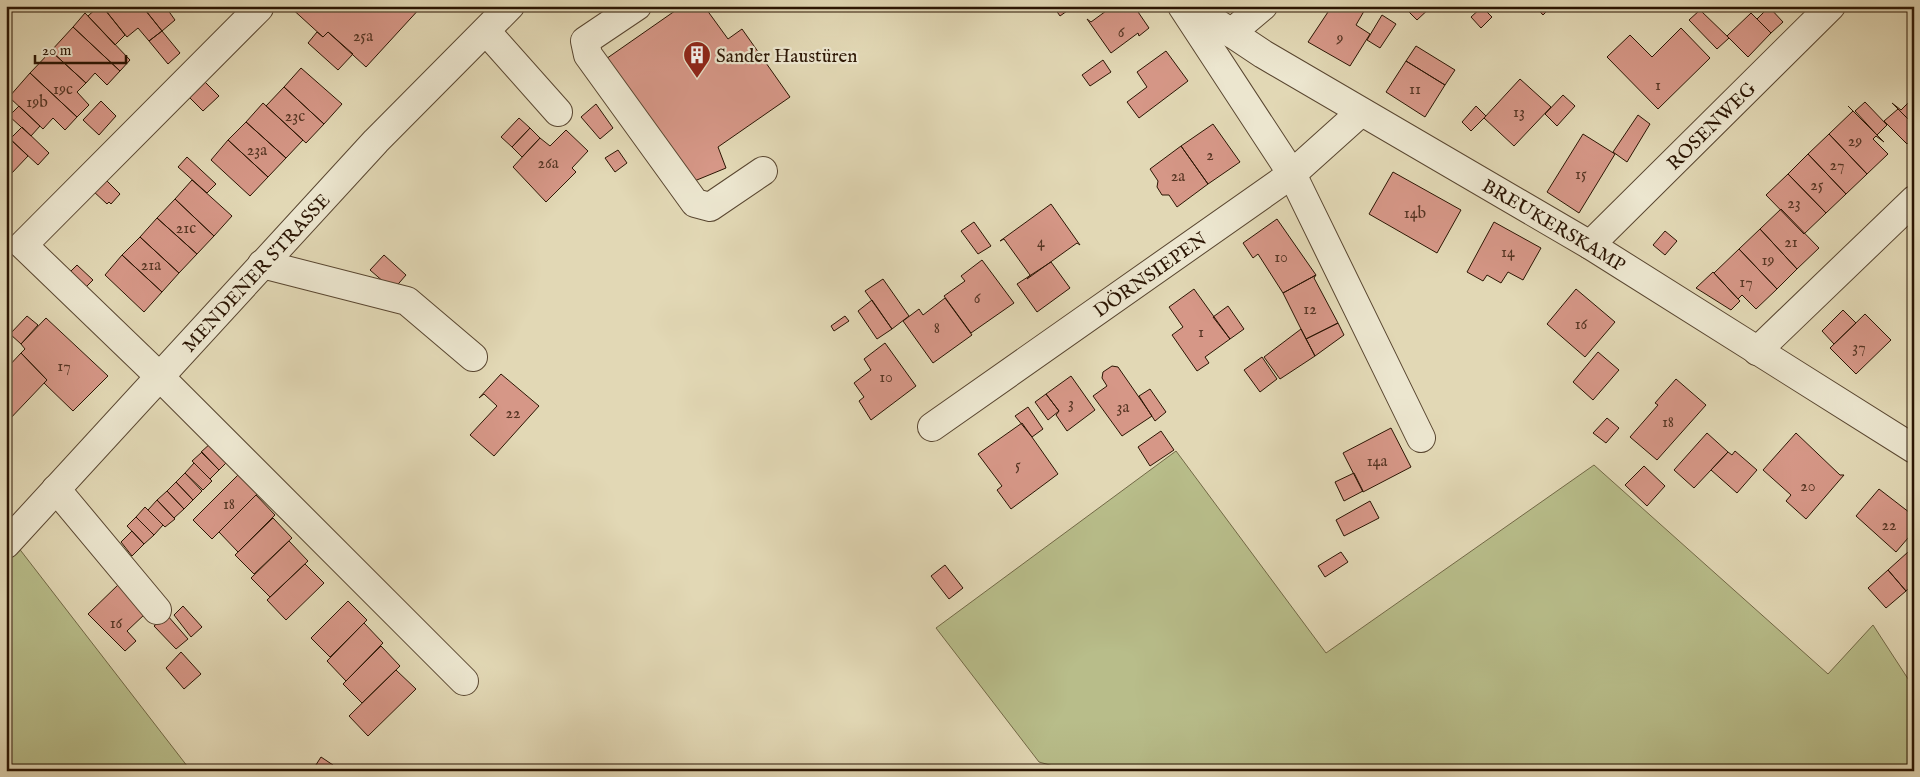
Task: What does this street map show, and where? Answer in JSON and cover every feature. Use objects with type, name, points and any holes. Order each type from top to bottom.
[{"type":"street","name":"MENDENER STRASSE","points":[[6,544],[376,141],[510,6]]},
{"type":"street","points":[[637,6],[585,41],[588,55],[695,203],[710,207],[763,171]]},
{"type":"street","points":[[1182,6],[1292,174],[1421,438]]},
{"type":"street","name":"BREUKERSKAMP","points":[[1191,6],[1231,33],[1361,112],[1590,245],[1914,449]]},
{"type":"street","points":[[1231,33],[1263,6]]},
{"type":"street","name":"ROSENWEG","points":[[1590,245],[1831,6]]},
{"type":"street","points":[[259,8],[23,245],[159,376],[464,681]]},
{"type":"street","points":[[486,31],[558,112]]},
{"type":"street","name":"DÖRNSIEPEN","points":[[932,427],[1292,174],[1361,112]]},
{"type":"street","points":[[1757,351],[1914,200]]},
{"type":"street","points":[[262,264],[407,301],[473,358]]},
{"type":"street","points":[[56,489],[157,610]]},
{"type":"green space","points":[[1176,451],[1326,653],[1594,465],[1828,674],[1873,625],[1914,688],[1914,771],[1071,771],[1039,762],[936,628]]},
{"type":"green space","points":[[11,538],[191,771],[6,771],[6,544]]},
{"type":"building","points":[[99,6],[102,6],[125,35],[115,45],[88,16]]},
{"type":"building","points":[[102,6],[142,6],[162,31],[149,41],[138,28],[127,37]]},
{"type":"building","points":[[142,6],[165,6],[175,20],[162,31]]},
{"type":"building","points":[[289,6],[422,6],[366,67],[328,32],[323,37]]},
{"type":"building","name":"Sander Haustüren","points":[[682,6],[704,6],[728,39],[742,29],[790,97],[718,147],[726,168],[692,182],[603,61]]},
{"type":"building","points":[[1053,6],[1074,6],[1060,16]]},
{"type":"building","points":[[1104,6],[1106,8],[1134,6],[1149,28],[1139,36],[1138,33],[1111,53],[1087,19],[1091,22],[1106,11]]},
{"type":"building","points":[[1332,6],[1367,6],[1356,25],[1370,34],[1350,66],[1308,42]]},
{"type":"building","points":[[1403,6],[1432,6],[1417,20]]},
{"type":"building","points":[[1535,6],[1552,6],[1543,15]]},
{"type":"building","points":[[1482,7],[1492,17],[1481,28],[1471,17]]},
{"type":"building","points":[[1769,7],[1783,22],[1771,33],[1757,19]]},
{"type":"building","points":[[1700,10],[1729,38],[1717,49],[1689,20]]},
{"type":"building","points":[[85,13],[130,60],[120,71],[73,27]]},
{"type":"building","points":[[1751,13],[1771,33],[1748,57],[1727,36]]},
{"type":"building","points":[[1382,15],[1396,24],[1380,48],[1367,40]]},
{"type":"building","points":[[73,27],[120,71],[107,85],[95,73],[86,83],[51,51]]},
{"type":"building","points":[[1681,28],[1710,58],[1658,109],[1607,57],[1630,35],[1652,57]]},
{"type":"building","points":[[162,31],[180,53],[168,64],[149,41]]},
{"type":"building","points":[[317,32],[323,37],[328,32],[353,54],[338,70],[308,43]]},
{"type":"building","points":[[1416,46],[1455,70],[1445,85],[1406,61]]},
{"type":"building","points":[[51,51],[86,83],[77,92],[89,105],[77,117],[30,73]]},
{"type":"building","points":[[1166,51],[1188,81],[1139,118],[1127,102],[1147,87],[1137,72]]},
{"type":"building","points":[[1103,60],[1111,72],[1090,86],[1082,75]]},
{"type":"building","points":[[1406,61],[1445,85],[1425,117],[1386,92]]},
{"type":"building","points":[[301,68],[342,104],[324,124],[284,87]]},
{"type":"building","points":[[30,73],[77,117],[65,130],[53,118],[43,129],[9,97]]},
{"type":"building","points":[[1520,79],[1551,107],[1514,146],[1484,118]]},
{"type":"building","points":[[205,82],[219,96],[203,111],[189,97]]},
{"type":"building","points":[[284,87],[324,124],[306,143],[266,106]]},
{"type":"building","points":[[1563,95],[1575,106],[1557,126],[1545,114]]},
{"type":"building","points":[[1914,97],[1914,125],[1892,103],[1901,110]]},
{"type":"building","points":[[101,101],[116,116],[99,135],[83,120]]},
{"type":"building","points":[[1865,102],[1887,125],[1877,135],[1855,111]]},
{"type":"building","points":[[263,103],[303,140],[286,158],[246,122]]},
{"type":"building","points":[[596,104],[613,128],[600,139],[581,117]]},
{"type":"building","points":[[19,106],[40,126],[31,136],[9,116]]},
{"type":"building","points":[[1476,106],[1486,116],[1471,131],[1462,122]]},
{"type":"building","points":[[1898,109],[1914,125],[1914,137],[1907,144],[1884,121]]},
{"type":"building","points":[[1853,111],[1884,142],[1876,136],[1873,139],[1888,154],[1867,174],[1829,134]]},
{"type":"building","points":[[1638,115],[1650,124],[1627,162],[1613,152]]},
{"type":"building","points":[[519,118],[530,128],[512,147],[501,137]]},
{"type":"building","points":[[246,122],[286,158],[268,177],[228,140]]},
{"type":"building","points":[[1213,124],[1240,162],[1208,184],[1181,146]]},
{"type":"building","points":[[22,127],[49,153],[38,165],[10,139]]},
{"type":"building","points":[[530,128],[540,138],[522,157],[512,147]]},
{"type":"building","points":[[566,130],[588,151],[572,168],[576,172],[546,202],[513,167],[540,138],[550,146]]},
{"type":"building","points":[[1583,134],[1615,154],[1579,213],[1547,192]]},
{"type":"building","points":[[1829,134],[1867,174],[1846,194],[1808,154]]},
{"type":"building","points":[[6,135],[28,156],[10,175],[6,171]]},
{"type":"building","points":[[228,140],[268,177],[250,196],[211,160]]},
{"type":"building","points":[[1181,146],[1208,184],[1177,207],[1169,195],[1162,195],[1157,187],[1158,181],[1150,169]]},
{"type":"building","points":[[618,150],[627,163],[615,172],[605,158]]},
{"type":"building","points":[[1808,154],[1846,194],[1826,213],[1788,174]]},
{"type":"building","points":[[187,157],[216,184],[207,193],[178,167]]},
{"type":"building","points":[[1393,172],[1461,210],[1437,253],[1369,214]]},
{"type":"building","points":[[1788,174],[1826,213],[1804,234],[1766,195]]},
{"type":"building","points":[[104,178],[120,194],[111,204],[109,202],[107,204],[92,190]]},
{"type":"building","points":[[192,180],[232,216],[214,236],[175,199]]},
{"type":"building","points":[[175,199],[214,236],[197,254],[157,218]]},
{"type":"building","points":[[1051,204],[1080,245],[1077,243],[1027,279],[1030,275],[1004,239],[1000,241]]},
{"type":"building","points":[[1781,209],[1819,248],[1797,269],[1760,229]]},
{"type":"building","points":[[157,218],[197,254],[179,273],[140,237]]},
{"type":"building","points":[[1277,219],[1316,275],[1283,293],[1258,254],[1253,258],[1243,243]]},
{"type":"building","points":[[974,222],[991,246],[978,254],[961,231]]},
{"type":"building","points":[[1494,222],[1541,248],[1523,280],[1508,272],[1501,283],[1487,275],[1483,281],[1467,272]]},
{"type":"building","points":[[1760,229],[1797,269],[1777,289],[1739,249]]},
{"type":"building","points":[[1665,231],[1677,241],[1665,255],[1653,245]]},
{"type":"building","points":[[140,237],[179,273],[162,292],[122,255]]},
{"type":"building","points":[[1739,249],[1777,289],[1756,309],[1742,295],[1738,299],[1714,273]]},
{"type":"building","points":[[122,255],[162,292],[144,312],[105,275]]},
{"type":"building","points":[[384,255],[406,275],[393,290],[370,270]]},
{"type":"building","points":[[982,260],[1014,303],[971,333],[944,296],[965,281],[961,276]]},
{"type":"building","points":[[1051,262],[1070,288],[1037,312],[1017,284]]},
{"type":"building","points":[[77,265],[93,280],[85,288],[69,273]]},
{"type":"building","points":[[1713,272],[1740,301],[1731,310],[1696,288]]},
{"type":"building","points":[[1316,275],[1314,278],[1338,323],[1306,339],[1283,293]]},
{"type":"building","points":[[883,279],[909,316],[892,329],[865,291]]},
{"type":"building","points":[[1194,289],[1230,339],[1205,357],[1209,363],[1197,371],[1172,335],[1183,327],[1169,307]]},
{"type":"building","points":[[1576,289],[1615,322],[1585,357],[1547,324]]},
{"type":"building","points":[[945,298],[972,335],[933,363],[903,321],[919,309],[923,315]]},
{"type":"building","points":[[872,300],[892,329],[877,339],[858,311]]},
{"type":"building","points":[[1228,306],[1244,329],[1230,339],[1213,317]]},
{"type":"building","points":[[1843,310],[1856,323],[1834,344],[1822,331]]},
{"type":"building","points":[[1865,314],[1891,340],[1856,374],[1830,348]]},
{"type":"building","points":[[27,316],[38,325],[21,344],[10,334]]},
{"type":"building","points":[[845,316],[849,321],[834,331],[831,326]]},
{"type":"building","points":[[46,318],[108,376],[73,411],[44,383],[47,380],[21,353],[25,349],[21,344]]},
{"type":"building","points":[[1338,323],[1344,335],[1315,356],[1306,339]]},
{"type":"building","points":[[1301,329],[1315,356],[1280,379],[1264,357]]},
{"type":"building","points":[[885,343],[916,386],[871,420],[859,401],[864,397],[854,383],[871,370],[864,359]]},
{"type":"building","points":[[1598,352],[1619,370],[1593,400],[1573,382]]},
{"type":"building","points":[[21,353],[47,380],[6,423],[6,369]]},
{"type":"building","points":[[1262,357],[1277,379],[1260,392],[1244,370]]},
{"type":"building","points":[[1112,366],[1118,367],[1152,416],[1122,436],[1093,396],[1107,386],[1102,378],[1103,372]]},
{"type":"building","points":[[501,374],[539,406],[494,456],[470,435],[497,406],[484,394],[479,398]]},
{"type":"building","points":[[1071,376],[1095,410],[1067,431],[1056,415],[1059,411],[1046,394]]},
{"type":"building","points":[[1676,379],[1706,405],[1657,460],[1630,437],[1658,405],[1655,403]]},
{"type":"building","points":[[1150,389],[1166,412],[1155,421],[1139,396]]},
{"type":"building","points":[[1046,394],[1059,411],[1048,420],[1035,402]]},
{"type":"building","points":[[1028,407],[1043,429],[1032,437],[1015,416]]},
{"type":"building","points":[[1607,418],[1619,428],[1606,443],[1593,433]]},
{"type":"building","points":[[1022,423],[1058,474],[1011,509],[997,490],[1002,486],[978,454]]},
{"type":"building","points":[[1391,428],[1411,467],[1363,492],[1343,453]]},
{"type":"building","points":[[1161,431],[1174,450],[1150,466],[1138,447]]},
{"type":"building","points":[[1707,433],[1728,452],[1694,488],[1674,470]]},
{"type":"building","points":[[1796,433],[1840,475],[1844,475],[1806,519],[1786,501],[1791,495],[1763,470]]},
{"type":"building","points":[[211,443],[228,461],[219,470],[201,452]]},
{"type":"building","points":[[1735,451],[1757,470],[1737,493],[1711,470],[1728,452],[1732,455]]},
{"type":"building","points":[[202,452],[219,470],[210,479],[192,461]]},
{"type":"building","points":[[194,463],[212,481],[203,490],[185,473]]},
{"type":"building","points":[[1644,466],[1665,486],[1647,506],[1625,485]]},
{"type":"building","points":[[185,473],[202,491],[193,500],[176,482]]},
{"type":"building","points":[[240,473],[259,492],[212,539],[193,520]]},
{"type":"building","points":[[1354,473],[1363,491],[1344,501],[1335,482]]},
{"type":"building","points":[[176,482],[193,500],[184,509],[167,491]]},
{"type":"building","points":[[1879,489],[1914,516],[1914,531],[1896,552],[1856,516]]},
{"type":"building","points":[[167,491],[184,509],[174,518],[157,500]]},
{"type":"building","points":[[256,495],[275,515],[238,552],[219,532]]},
{"type":"building","points":[[157,500],[175,519],[165,527],[148,510]]},
{"type":"building","points":[[1370,501],[1379,518],[1344,536],[1336,520]]},
{"type":"building","points":[[145,507],[163,525],[154,535],[136,517]]},
{"type":"building","points":[[136,517],[154,535],[144,544],[127,526]]},
{"type":"building","points":[[273,518],[292,538],[254,574],[235,555]]},
{"type":"building","points":[[132,531],[144,544],[132,556],[121,542]]},
{"type":"building","points":[[289,541],[308,561],[270,597],[251,578]]},
{"type":"building","points":[[1341,552],[1348,562],[1325,577],[1318,566]]},
{"type":"building","points":[[1908,552],[1914,559],[1914,583],[1906,591],[1888,570]]},
{"type":"building","points":[[305,564],[324,583],[286,620],[267,600]]},
{"type":"building","points":[[945,565],[963,588],[949,599],[931,576]]},
{"type":"building","points":[[1888,570],[1906,591],[1886,608],[1868,588]]},
{"type":"building","points":[[119,584],[146,613],[127,631],[136,641],[125,651],[88,614]]},
{"type":"building","points":[[348,601],[367,620],[330,657],[311,638]]},
{"type":"building","points":[[183,606],[202,627],[191,637],[174,615]]},
{"type":"building","points":[[167,615],[188,639],[176,649],[154,626]]},
{"type":"building","points":[[364,623],[383,643],[346,681],[327,661]]},
{"type":"building","points":[[381,646],[400,666],[362,703],[343,684]]},
{"type":"building","points":[[181,652],[201,674],[184,689],[166,668]]},
{"type":"building","points":[[396,670],[416,689],[368,736],[349,716]]},
{"type":"building","points":[[321,757],[333,765],[329,771],[312,771]]},
{"type":"place","name":"Sander Haustüren","points":[[697,79]]}]
